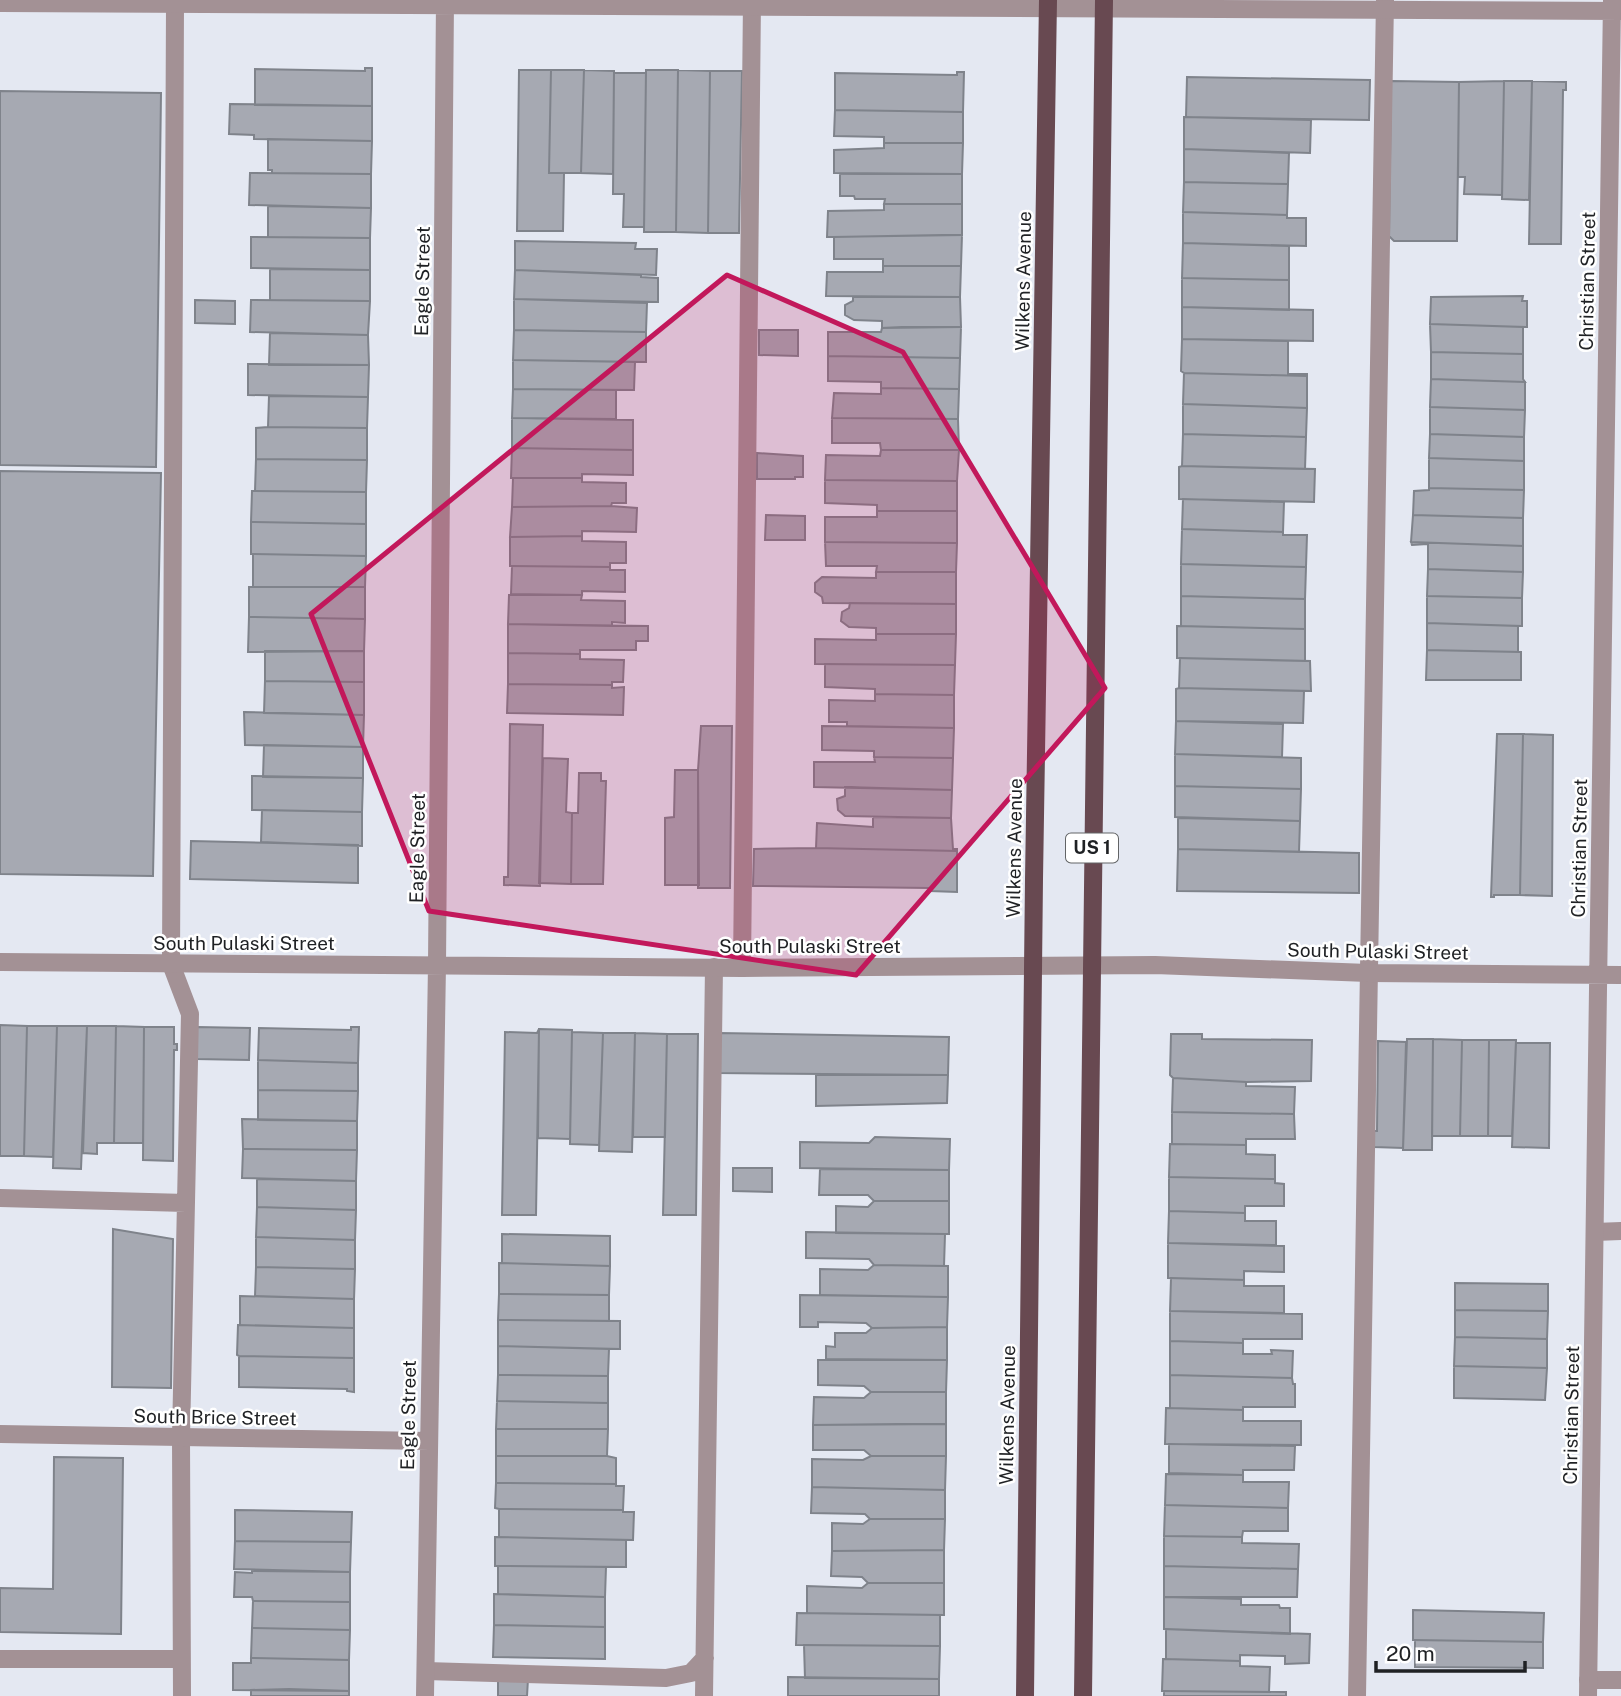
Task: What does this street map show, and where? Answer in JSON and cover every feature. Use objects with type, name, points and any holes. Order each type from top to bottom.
[{"type":"main road","name":"Wilkens Avenue","points":[[1025,1696],[1048,4]]},
{"type":"main road","name":"US 1","points":[[1083,1696],[1103,4]]},
{"type":"street","points":[[0,3],[1103,4],[1615,8]]},
{"type":"street","name":"Eagle Street","points":[[425,1696],[437,965],[445,3]]},
{"type":"street","points":[[742,968],[751,3]]},
{"type":"street","points":[[175,4],[171,964],[190,1014],[181,1437],[182,1696]]},
{"type":"street","points":[[1357,1696],[1385,5]]},
{"type":"street","name":"Christian Street","points":[[1588,1688],[1615,8]]},
{"type":"street","name":"South Pulaski Street","points":[[0,962],[742,968],[1155,965],[1368,973],[1621,975]]},
{"type":"street","points":[[704,1696],[715,967]]},
{"type":"street","points":[[0,1198],[186,1203]]},
{"type":"street","points":[[1595,1232],[1621,1231]]},
{"type":"street","name":"South Brice Street","points":[[0,1434],[429,1441]]},
{"type":"street","points":[[426,1671],[666,1678],[691,1673],[705,1658]]},
{"type":"street","points":[[0,1659],[181,1659]]},
{"type":"street","points":[[1588,1688],[1621,1680]]},
{"type":"highlighted area","points":[[727,275],[903,352],[1105,688],[856,975],[429,911],[311,614]]},
{"type":"building","points":[[365,68],[372,68],[372,106],[255,105],[255,69],[365,71]]},
{"type":"building","points":[[519,70],[551,70],[549,173],[564,173],[563,231],[517,231]]},
{"type":"building","points":[[551,70],[584,70],[581,173],[549,173]]},
{"type":"building","points":[[584,70],[614,71],[613,174],[581,173]]},
{"type":"building","points":[[646,70],[678,70],[676,232],[644,232]]},
{"type":"building","points":[[678,70],[710,71],[708,233],[676,232]]},
{"type":"building","points":[[710,71],[742,71],[739,233],[708,233]]},
{"type":"building","points":[[957,72],[964,72],[963,112],[835,110],[835,73],[957,75]]},
{"type":"building","points":[[614,73],[646,73],[644,227],[623,227],[624,194],[613,194]]},
{"type":"building","points":[[1187,77],[1370,80],[1369,120],[1186,117]]},
{"type":"building","points":[[1391,81],[1459,82],[1457,241],[1394,241],[1389,236]]},
{"type":"building","points":[[1504,81],[1502,195],[1464,194],[1465,177],[1458,177],[1459,82]]},
{"type":"building","points":[[1504,81],[1532,81],[1529,200],[1502,199]]},
{"type":"building","points":[[1532,81],[1566,82],[1566,90],[1563,90],[1561,244],[1529,244]]},
{"type":"building","points":[[0,91],[161,93],[156,467],[0,465]]},
{"type":"building","points":[[230,104],[372,106],[372,141],[254,139],[254,135],[229,134]]},
{"type":"building","points":[[835,110],[963,112],[963,143],[884,143],[884,137],[834,136]]},
{"type":"building","points":[[1184,117],[1311,120],[1310,153],[1184,149]]},
{"type":"building","points":[[268,139],[372,141],[371,174],[272,173],[272,170],[268,170]]},
{"type":"building","points":[[884,143],[963,143],[962,174],[834,173],[834,150],[884,148]]},
{"type":"building","points":[[1184,149],[1289,153],[1288,184],[1184,182]]},
{"type":"building","points":[[250,173],[371,174],[371,208],[249,205]]},
{"type":"building","points":[[840,174],[962,174],[962,204],[884,204],[885,199],[840,196]]},
{"type":"building","points":[[1184,182],[1288,184],[1287,215],[1183,212]]},
{"type":"building","points":[[884,204],[962,204],[962,235],[827,237],[828,211],[884,210]]},
{"type":"building","points":[[268,206],[371,208],[370,238],[268,237]]},
{"type":"building","points":[[1183,212],[1306,218],[1306,246],[1183,243]]},
{"type":"building","points":[[962,235],[961,266],[883,266],[883,259],[834,259],[834,237]]},
{"type":"building","points":[[251,237],[370,238],[370,270],[251,268]]},
{"type":"building","points":[[515,241],[636,243],[635,249],[657,249],[656,275],[515,270]]},
{"type":"building","points":[[1183,243],[1289,246],[1289,280],[1182,278]]},
{"type":"building","points":[[883,266],[961,266],[960,297],[826,296],[827,272],[883,272]]},
{"type":"building","points":[[270,269],[370,270],[370,301],[270,300]]},
{"type":"building","points":[[515,270],[658,278],[658,302],[514,299]]},
{"type":"building","points":[[1182,278],[1289,280],[1289,310],[1182,307]]},
{"type":"building","points":[[1523,296],[1522,301],[1527,301],[1527,327],[1430,324],[1431,297]]},
{"type":"building","points":[[853,297],[960,297],[961,327],[882,328],[882,321],[854,320],[845,315],[845,305],[853,301]]},
{"type":"building","points":[[514,299],[647,303],[646,332],[514,330]]},
{"type":"building","points":[[195,300],[235,301],[235,324],[195,323]]},
{"type":"building","points":[[251,300],[370,301],[368,335],[250,332]]},
{"type":"building","points":[[1182,307],[1313,310],[1313,341],[1182,339]]},
{"type":"building","points":[[1430,324],[1523,327],[1523,354],[1431,352]]},
{"type":"building","points":[[961,327],[960,358],[828,356],[828,332],[881,332],[882,328]]},
{"type":"building","points":[[514,330],[646,332],[646,362],[513,360]]},
{"type":"building","points":[[759,330],[798,330],[798,356],[759,355]]},
{"type":"building","points":[[270,333],[368,335],[369,365],[269,365]]},
{"type":"building","points":[[1182,339],[1288,341],[1288,374],[1307,376],[1184,373],[1181,371]]},
{"type":"building","points":[[1431,352],[1523,354],[1525,382],[1431,379]]},
{"type":"building","points":[[828,356],[960,358],[959,389],[881,388],[881,382],[828,381]]},
{"type":"building","points":[[513,360],[635,362],[634,390],[513,389]]},
{"type":"building","points":[[248,364],[369,365],[368,397],[248,395]]},
{"type":"building","points":[[1184,373],[1307,376],[1307,408],[1183,404]]},
{"type":"building","points":[[1431,379],[1525,382],[1525,410],[1430,407]]},
{"type":"building","points":[[881,388],[959,389],[958,419],[832,418],[834,393],[881,394]]},
{"type":"building","points":[[513,389],[616,390],[616,419],[512,418]]},
{"type":"building","points":[[269,396],[368,397],[367,428],[268,427]]},
{"type":"building","points":[[1183,404],[1307,408],[1306,437],[1183,434]]},
{"type":"building","points":[[1430,407],[1525,410],[1524,437],[1430,434]]},
{"type":"building","points":[[512,418],[633,420],[633,450],[512,448]]},
{"type":"building","points":[[832,418],[958,419],[959,450],[881,450],[880,443],[832,443]]},
{"type":"building","points":[[256,428],[367,428],[367,460],[256,459]]},
{"type":"building","points":[[1183,434],[1306,437],[1305,469],[1182,466]]},
{"type":"building","points":[[1430,434],[1524,437],[1524,461],[1429,458]]},
{"type":"building","points":[[512,448],[633,450],[633,475],[582,474],[582,478],[511,478]]},
{"type":"building","points":[[881,450],[959,450],[957,481],[825,480],[826,455],[880,456]]},
{"type":"building","points":[[757,453],[803,456],[803,477],[757,479]]},
{"type":"building","points":[[1429,458],[1524,461],[1524,490],[1429,488]]},
{"type":"building","points":[[256,459],[367,460],[366,492],[255,491]]},
{"type":"building","points":[[1179,467],[1315,469],[1314,502],[1179,499]]},
{"type":"building","points":[[0,471],[161,473],[153,876],[0,874]]},
{"type":"building","points":[[513,478],[582,478],[582,482],[626,483],[626,503],[612,503],[611,506],[512,507]]},
{"type":"building","points":[[825,480],[957,481],[957,511],[877,511],[877,505],[825,503]]},
{"type":"building","points":[[1429,488],[1524,490],[1523,518],[1413,515],[1414,491]]},
{"type":"building","points":[[252,491],[366,492],[366,524],[251,522]]},
{"type":"building","points":[[1183,499],[1284,502],[1283,532],[1182,529]]},
{"type":"building","points":[[512,507],[637,508],[636,532],[582,531],[582,536],[510,537]]},
{"type":"building","points":[[877,511],[957,511],[957,543],[825,542],[825,517],[877,517]]},
{"type":"building","points":[[766,515],[805,516],[805,540],[765,540]]},
{"type":"building","points":[[1413,515],[1523,518],[1523,546],[1411,542]]},
{"type":"building","points":[[251,522],[366,524],[366,556],[251,554]]},
{"type":"building","points":[[1182,529],[1307,535],[1306,567],[1181,564]]},
{"type":"building","points":[[582,536],[582,541],[626,542],[626,563],[610,563],[610,567],[510,566],[510,537]]},
{"type":"building","points":[[825,542],[957,543],[956,572],[876,572],[877,566],[826,566]]},
{"type":"building","points":[[1411,542],[1523,546],[1523,572],[1428,569],[1428,544],[1412,545]]},
{"type":"building","points":[[253,554],[366,556],[365,587],[253,587]]},
{"type":"building","points":[[1181,564],[1306,567],[1305,599],[1181,596]]},
{"type":"building","points":[[512,566],[610,567],[610,570],[625,570],[625,592],[582,591],[582,595],[511,594]]},
{"type":"building","points":[[1428,569],[1523,572],[1522,598],[1427,596]]},
{"type":"building","points":[[876,572],[956,572],[956,604],[823,603],[822,597],[815,592],[815,583],[822,577],[876,578]]},
{"type":"building","points":[[249,587],[365,587],[365,619],[249,617]]},
{"type":"building","points":[[509,595],[582,595],[581,600],[625,601],[625,623],[612,622],[612,626],[508,624]]},
{"type":"building","points":[[1181,596],[1305,599],[1305,629],[1181,626]]},
{"type":"building","points":[[1427,596],[1522,598],[1522,626],[1427,623]]},
{"type":"building","points":[[850,603],[956,604],[956,634],[876,634],[876,628],[849,627],[841,621],[842,612],[849,608]]},
{"type":"building","points":[[249,617],[365,619],[364,651],[248,652]]},
{"type":"building","points":[[1427,623],[1518,626],[1518,652],[1427,650]]},
{"type":"building","points":[[508,624],[648,626],[648,641],[636,641],[636,650],[580,650],[580,654],[508,653]]},
{"type":"building","points":[[1177,626],[1305,629],[1305,661],[1177,658]]},
{"type":"building","points":[[876,634],[956,634],[955,665],[815,664],[815,639],[876,640]]},
{"type":"building","points":[[1427,650],[1521,652],[1521,680],[1426,680]]},
{"type":"building","points":[[265,651],[364,651],[364,682],[265,681]]},
{"type":"building","points":[[508,653],[580,654],[580,659],[624,660],[623,682],[612,682],[612,685],[508,684]]},
{"type":"building","points":[[1180,658],[1310,661],[1311,691],[1179,688]]},
{"type":"building","points":[[825,664],[955,665],[954,695],[875,694],[875,689],[825,687]]},
{"type":"building","points":[[265,681],[364,682],[364,715],[264,713]]},
{"type":"building","points":[[508,684],[624,687],[623,715],[507,713]]},
{"type":"building","points":[[1176,689],[1304,691],[1303,723],[1176,721]]},
{"type":"building","points":[[875,694],[954,695],[954,728],[847,726],[847,722],[829,722],[829,700],[875,701]]},
{"type":"building","points":[[244,712],[364,715],[363,747],[245,745]]},
{"type":"building","points":[[1176,721],[1283,724],[1282,757],[1175,754]]},
{"type":"building","points":[[510,724],[543,725],[540,886],[504,885],[504,877],[508,877]]},
{"type":"building","points":[[701,726],[732,726],[730,888],[698,888],[698,770]]},
{"type":"building","points":[[822,726],[954,728],[953,758],[874,757],[874,751],[822,750]]},
{"type":"building","points":[[1497,734],[1523,734],[1520,895],[1491,897]]},
{"type":"building","points":[[1523,734],[1553,735],[1552,896],[1520,895]]},
{"type":"building","points":[[264,745],[363,747],[363,778],[263,777]]},
{"type":"building","points":[[1175,754],[1301,758],[1301,789],[1175,786]]},
{"type":"building","points":[[874,757],[953,758],[952,790],[814,787],[814,762],[875,762]]},
{"type":"building","points":[[543,758],[568,759],[566,812],[572,813],[571,884],[539,883]]},
{"type":"building","points":[[675,770],[698,770],[699,885],[665,885],[665,818],[674,817]]},
{"type":"building","points":[[579,773],[601,773],[601,781],[606,781],[603,884],[571,884],[572,813],[578,813]]},
{"type":"building","points":[[252,776],[363,778],[362,812],[252,810]]},
{"type":"building","points":[[1175,786],[1301,789],[1300,821],[1175,817]]},
{"type":"building","points":[[845,787],[952,790],[951,818],[845,816],[838,810],[837,799],[845,796]]},
{"type":"building","points":[[262,810],[362,812],[362,846],[261,842]]},
{"type":"building","points":[[873,817],[951,818],[953,849],[957,851],[816,848],[817,823],[873,827]]},
{"type":"building","points":[[1178,818],[1300,821],[1299,852],[1178,849]]},
{"type":"building","points":[[191,841],[358,845],[358,883],[190,879]]},
{"type":"building","points":[[754,849],[957,851],[957,892],[930,891],[930,888],[753,886]]},
{"type":"building","points":[[1178,849],[1359,853],[1359,893],[1177,891]]},
{"type":"building","points":[[0,1025],[27,1026],[24,1156],[0,1156]]},
{"type":"building","points":[[27,1026],[57,1026],[53,1157],[24,1156]]},
{"type":"building","points":[[57,1026],[87,1026],[81,1169],[53,1168]]},
{"type":"building","points":[[87,1026],[116,1026],[114,1143],[97,1143],[97,1154],[83,1153]]},
{"type":"building","points":[[116,1026],[144,1027],[143,1143],[114,1143]]},
{"type":"building","points":[[144,1027],[174,1027],[174,1044],[177,1044],[177,1050],[174,1050],[173,1161],[143,1160]]},
{"type":"building","points":[[197,1027],[250,1028],[249,1060],[196,1059]]},
{"type":"building","points":[[351,1027],[359,1027],[358,1063],[258,1060],[259,1028],[351,1030]]},
{"type":"building","points":[[539,1029],[572,1030],[570,1139],[538,1138]]},
{"type":"building","points":[[539,1029],[536,1215],[502,1215],[505,1032],[537,1033]]},
{"type":"building","points":[[572,1032],[603,1033],[599,1145],[570,1144]]},
{"type":"building","points":[[603,1033],[635,1033],[632,1152],[599,1151]]},
{"type":"building","points":[[635,1033],[667,1034],[665,1137],[633,1137]]},
{"type":"building","points":[[719,1033],[949,1037],[948,1075],[718,1073]]},
{"type":"building","points":[[667,1034],[698,1034],[696,1215],[663,1215]]},
{"type":"building","points":[[1171,1034],[1202,1034],[1202,1039],[1312,1040],[1311,1081],[1246,1082],[1173,1078],[1170,1075]]},
{"type":"building","points":[[1407,1039],[1433,1039],[1432,1150],[1403,1150]]},
{"type":"building","points":[[1433,1039],[1462,1040],[1460,1136],[1432,1136]]},
{"type":"building","points":[[1462,1040],[1489,1040],[1488,1136],[1460,1136]]},
{"type":"building","points":[[1489,1040],[1516,1040],[1512,1136],[1488,1136]]},
{"type":"building","points":[[1378,1041],[1406,1042],[1403,1148],[1374,1147],[1374,1131],[1377,1131]]},
{"type":"building","points":[[1516,1043],[1550,1043],[1549,1148],[1512,1147]]},
{"type":"building","points":[[258,1060],[358,1063],[358,1091],[258,1090]]},
{"type":"building","points":[[816,1075],[948,1075],[947,1103],[816,1106]]},
{"type":"building","points":[[1173,1078],[1246,1082],[1246,1086],[1295,1087],[1294,1114],[1172,1112]]},
{"type":"building","points":[[258,1090],[358,1091],[357,1121],[258,1120]]},
{"type":"building","points":[[1172,1112],[1294,1114],[1295,1139],[1246,1139],[1246,1145],[1172,1144]]},
{"type":"building","points":[[242,1119],[357,1121],[357,1150],[243,1149]]},
{"type":"building","points":[[875,1137],[950,1139],[949,1170],[800,1168],[800,1142],[869,1143]]},
{"type":"building","points":[[1170,1144],[1246,1145],[1246,1154],[1275,1155],[1275,1179],[1169,1177]]},
{"type":"building","points":[[243,1149],[357,1150],[356,1181],[242,1178]]},
{"type":"building","points":[[733,1168],[772,1168],[772,1192],[733,1191]]},
{"type":"building","points":[[820,1169],[949,1170],[949,1201],[874,1201],[868,1195],[819,1195]]},
{"type":"building","points":[[1169,1177],[1275,1179],[1275,1183],[1284,1184],[1284,1206],[1245,1206],[1245,1213],[1169,1211]]},
{"type":"building","points":[[257,1179],[356,1181],[356,1210],[257,1207]]},
{"type":"building","points":[[874,1201],[949,1201],[949,1234],[836,1233],[836,1206],[868,1207]]},
{"type":"building","points":[[257,1207],[356,1210],[355,1240],[256,1237]]},
{"type":"building","points":[[1169,1211],[1245,1213],[1245,1221],[1276,1221],[1276,1245],[1168,1243]]},
{"type":"building","points":[[113,1229],[173,1239],[171,1388],[112,1387]]},
{"type":"building","points":[[806,1232],[945,1234],[944,1266],[874,1265],[869,1259],[806,1258]]},
{"type":"building","points":[[502,1234],[610,1236],[610,1266],[502,1263]]},
{"type":"building","points":[[256,1237],[355,1240],[355,1269],[256,1267]]},
{"type":"building","points":[[1168,1243],[1284,1246],[1284,1272],[1244,1271],[1244,1280],[1168,1278]]},
{"type":"building","points":[[499,1263],[610,1266],[609,1295],[499,1294]]},
{"type":"building","points":[[874,1265],[948,1266],[948,1297],[820,1295],[820,1269],[868,1270]]},
{"type":"building","points":[[256,1267],[355,1269],[354,1299],[255,1296]]},
{"type":"building","points":[[1171,1278],[1244,1280],[1244,1286],[1284,1286],[1284,1313],[1170,1311]]},
{"type":"building","points":[[1455,1283],[1548,1284],[1548,1311],[1455,1310]]},
{"type":"building","points":[[499,1294],[609,1295],[609,1321],[498,1320]]},
{"type":"building","points":[[800,1295],[948,1297],[947,1327],[872,1328],[866,1323],[818,1322],[818,1327],[800,1327]]},
{"type":"building","points":[[240,1296],[354,1299],[354,1328],[240,1325]]},
{"type":"building","points":[[1455,1310],[1548,1311],[1547,1339],[1455,1337]]},
{"type":"building","points":[[1170,1311],[1302,1314],[1302,1339],[1243,1339],[1243,1343],[1170,1341]]},
{"type":"building","points":[[498,1320],[620,1321],[620,1349],[498,1346]]},
{"type":"building","points":[[238,1325],[354,1328],[354,1358],[239,1356]]},
{"type":"building","points":[[947,1327],[947,1360],[826,1359],[826,1346],[835,1347],[835,1333],[866,1333],[872,1328]]},
{"type":"building","points":[[1455,1337],[1547,1339],[1547,1368],[1454,1366]]},
{"type":"building","points":[[1170,1341],[1243,1343],[1243,1354],[1272,1354],[1271,1350],[1293,1351],[1292,1378],[1170,1375]]},
{"type":"building","points":[[498,1346],[609,1349],[608,1376],[498,1375]]},
{"type":"building","points":[[239,1356],[354,1358],[354,1392],[347,1389],[239,1387]]},
{"type":"building","points":[[818,1360],[947,1360],[946,1392],[871,1392],[864,1386],[818,1385]]},
{"type":"building","points":[[1454,1366],[1547,1368],[1545,1400],[1454,1398]]},
{"type":"building","points":[[498,1375],[608,1376],[608,1403],[497,1401]]},
{"type":"building","points":[[1170,1375],[1292,1378],[1295,1384],[1295,1407],[1243,1407],[1243,1410],[1170,1408]]},
{"type":"building","points":[[871,1392],[946,1392],[946,1424],[813,1425],[814,1397],[864,1398]]},
{"type":"building","points":[[497,1401],[608,1403],[608,1429],[496,1429]]},
{"type":"building","points":[[1166,1408],[1243,1410],[1243,1421],[1301,1421],[1301,1445],[1165,1444]]},
{"type":"building","points":[[946,1424],[946,1456],[871,1456],[864,1450],[813,1450],[813,1425]]},
{"type":"building","points":[[496,1429],[608,1429],[607,1456],[496,1456]]},
{"type":"building","points":[[1169,1444],[1295,1446],[1294,1470],[1243,1470],[1243,1475],[1169,1473]]},
{"type":"building","points":[[496,1456],[616,1458],[616,1484],[496,1483]]},
{"type":"building","points":[[871,1456],[946,1456],[945,1490],[812,1487],[812,1459],[863,1460]]},
{"type":"building","points":[[54,1457],[123,1458],[121,1634],[0,1632],[0,1588],[53,1589]]},
{"type":"building","points":[[1166,1474],[1243,1475],[1243,1482],[1289,1482],[1288,1508],[1165,1505]]},
{"type":"building","points":[[496,1483],[616,1484],[624,1486],[623,1510],[499,1509],[495,1508]]},
{"type":"building","points":[[812,1487],[945,1490],[945,1519],[870,1519],[865,1514],[811,1513]]},
{"type":"building","points":[[1165,1505],[1288,1508],[1288,1531],[1243,1531],[1242,1537],[1164,1536]]},
{"type":"building","points":[[499,1509],[634,1512],[633,1540],[499,1537]]},
{"type":"building","points":[[235,1510],[352,1512],[351,1542],[235,1541]]},
{"type":"building","points":[[870,1519],[945,1519],[944,1550],[832,1551],[832,1523],[863,1524]]},
{"type":"building","points":[[1164,1536],[1242,1537],[1242,1543],[1299,1544],[1298,1569],[1164,1566]]},
{"type":"building","points":[[495,1537],[626,1540],[626,1567],[495,1566]]},
{"type":"building","points":[[235,1541],[351,1542],[350,1572],[234,1569]]},
{"type":"building","points":[[944,1550],[944,1583],[868,1583],[862,1577],[831,1576],[832,1551]]},
{"type":"building","points":[[498,1566],[606,1567],[605,1597],[498,1594]]},
{"type":"building","points":[[1164,1566],[1298,1569],[1297,1597],[1164,1597]]},
{"type":"building","points":[[235,1572],[350,1572],[350,1602],[253,1601],[252,1597],[234,1597]]},
{"type":"building","points":[[868,1583],[944,1583],[944,1615],[807,1613],[807,1586],[862,1588]]},
{"type":"building","points":[[494,1594],[605,1597],[605,1627],[494,1625]]},
{"type":"building","points":[[1164,1597],[1241,1599],[1241,1605],[1279,1605],[1280,1608],[1290,1608],[1290,1634],[1164,1629]]},
{"type":"building","points":[[253,1601],[350,1602],[350,1630],[252,1628]]},
{"type":"building","points":[[1413,1610],[1544,1613],[1543,1642],[1413,1640]]},
{"type":"building","points":[[797,1613],[940,1615],[940,1646],[796,1645]]},
{"type":"building","points":[[494,1625],[605,1627],[605,1659],[493,1657]]},
{"type":"building","points":[[252,1628],[350,1630],[349,1660],[251,1658]]},
{"type":"building","points":[[1166,1629],[1310,1634],[1309,1663],[1285,1664],[1285,1656],[1240,1655],[1240,1661],[1166,1659]]},
{"type":"building","points":[[1415,1640],[1543,1642],[1543,1668],[1415,1667]]},
{"type":"building","points":[[804,1645],[940,1646],[939,1679],[805,1678]]},
{"type":"building","points":[[251,1658],[349,1660],[349,1691],[233,1690],[233,1663],[251,1663]]},
{"type":"building","points":[[1163,1659],[1240,1661],[1240,1666],[1270,1667],[1269,1692],[1162,1691]]},
{"type":"building","points":[[788,1677],[939,1679],[939,1696],[788,1696]]},
{"type":"building","points":[[498,1679],[528,1679],[527,1696],[498,1696]]},
{"type":"building","points":[[251,1690],[349,1691],[349,1696],[251,1696]]},
{"type":"building","points":[[1164,1691],[1286,1692],[1286,1696],[1164,1696]]}]
